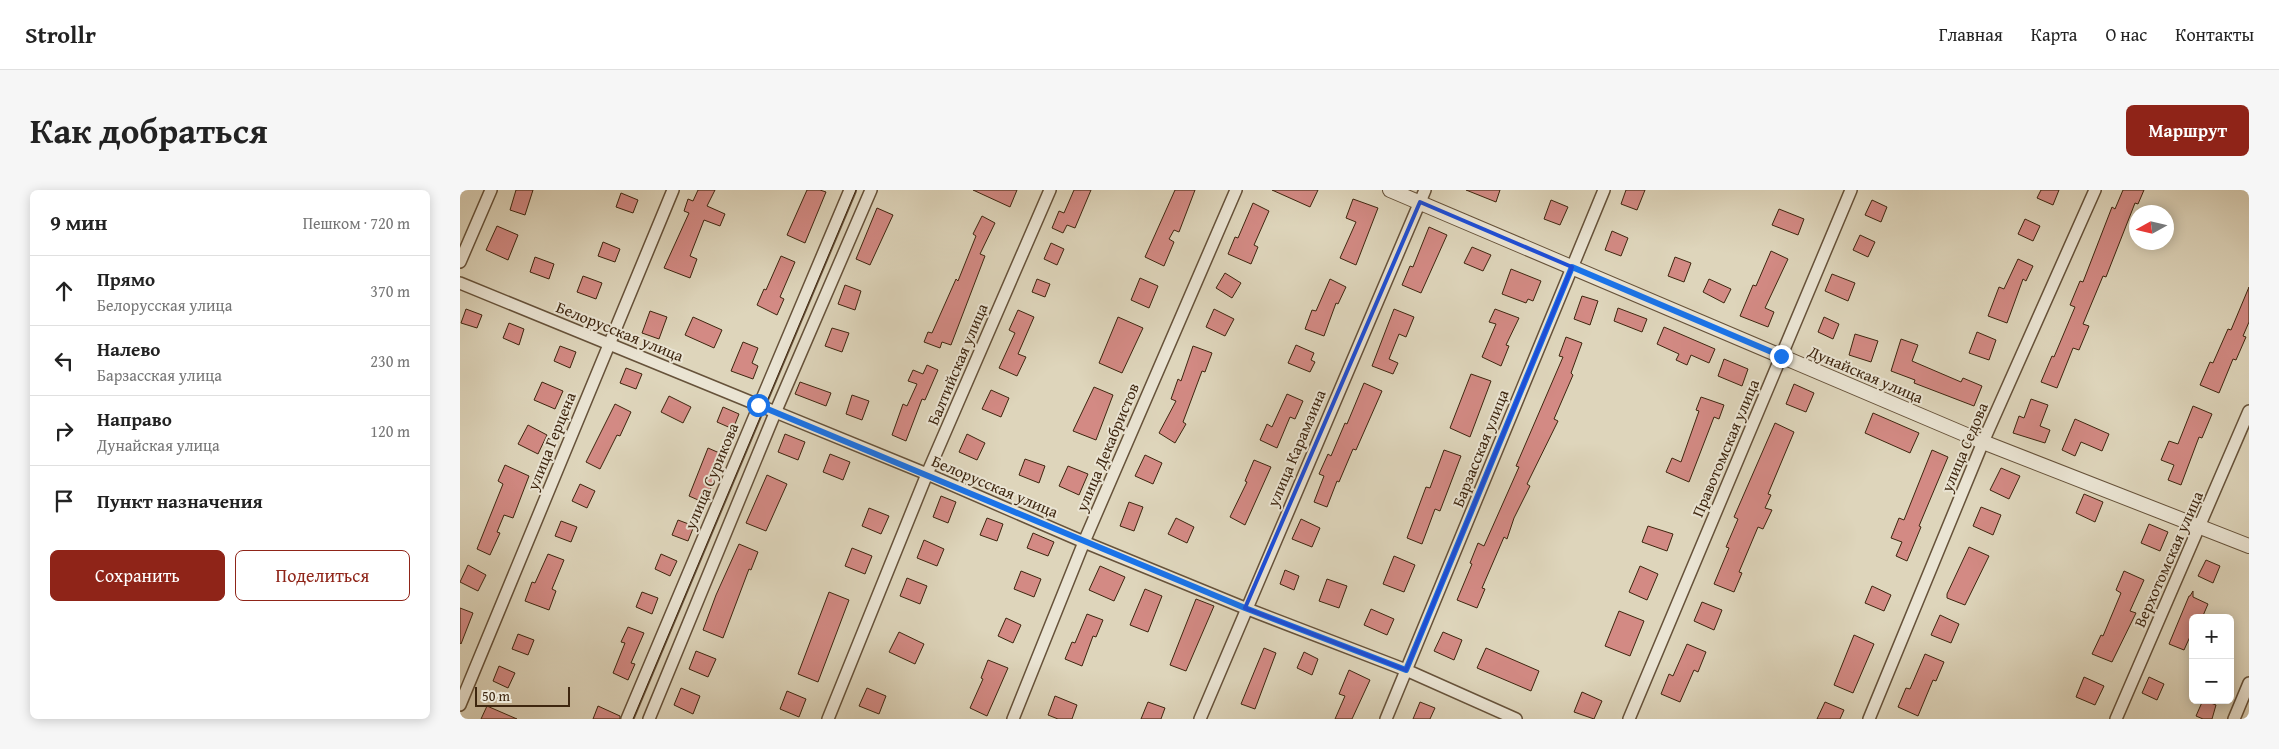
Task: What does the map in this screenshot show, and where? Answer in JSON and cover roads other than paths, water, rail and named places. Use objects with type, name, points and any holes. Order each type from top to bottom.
[{"type":"street","points":[[460,262],[491,190]]},
{"type":"street","name":"улица Герцена","points":[[460,705],[608,343],[673,190]]},
{"type":"street","name":"улица Сурикова","points":[[627,719],[850,190]]},
{"type":"street","points":[[649,719],[775,413],[871,190]]},
{"type":"street","name":"Балтийская улица","points":[[828,719],[927,474],[1050,190]]},
{"type":"street","name":"улица Декабристов","points":[[1013,719],[1084,542],[1236,190]]},
{"type":"street","name":"Дунайская улица","points":[[1390,190],[1422,196],[1572,267],[1982,442],[2249,546]]},
{"type":"street","name":"Барзасская улица","points":[[1386,719],[1604,190]]},
{"type":"street","name":"Правотомская улица","points":[[1630,719],[1851,190]]},
{"type":"street","name":"улица Седова","points":[[1869,719],[1982,442],[2095,190]]},
{"type":"street","name":"улица Карамзина","points":[[1200,719],[1245,608],[1422,196]]},
{"type":"street","name":"Белорусская улица","points":[[460,283],[927,474],[1084,542],[1245,608],[1406,670],[1516,719]]},
{"type":"street","name":"Верхотомская улица","points":[[2116,719],[2249,411]]},
{"type":"street","points":[[2234,719],[2249,683]]},
{"type":"tram line","points":[[633,719],[856,190]]}]
